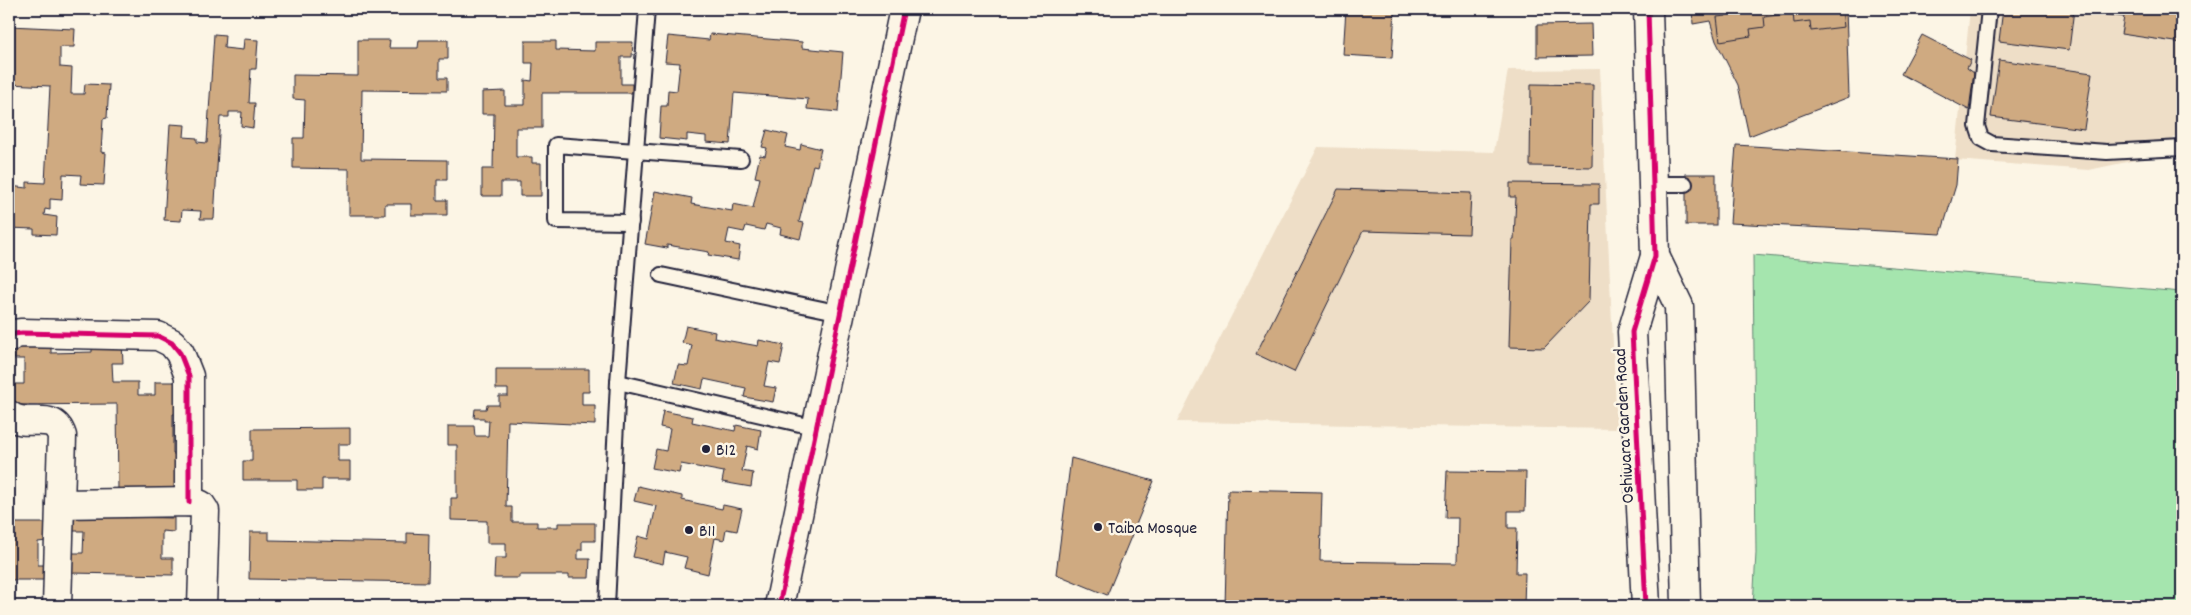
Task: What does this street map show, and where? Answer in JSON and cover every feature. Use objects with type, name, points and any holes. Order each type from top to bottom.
[{"type":"street","points":[[780,606],[904,9]]},
{"type":"street","name":"Oshiwara Garden Road","points":[[1646,606],[1632,332],[1655,256],[1648,9]]},
{"type":"street","name":"Oshiwara Garden Road","points":[[1655,256],[1679,306],[1686,606]]},
{"type":"street","points":[[9,338],[14,334],[22,333],[158,336],[172,343],[180,353],[189,376],[189,502]]},
{"type":"street","points":[[9,415],[22,421],[51,421],[60,428],[62,436],[57,606]]},
{"type":"street","points":[[60,504],[189,502],[201,505],[205,511],[202,606]]},
{"type":"lane","points":[[607,606],[618,382],[647,9]]},
{"type":"lane","points":[[1990,9],[1977,126],[1981,138],[1992,144],[2107,152],[2182,148]]},
{"type":"lane","points":[[631,222],[556,221],[556,145],[741,158]]},
{"type":"lane","points":[[1652,184],[1686,184]]},
{"type":"lane","points":[[661,275],[841,313]]},
{"type":"lane","points":[[618,382],[817,428]]},
{"type":"shaded area","points":[[1970,9],[2182,9],[2182,132],[2150,157],[2089,170],[1955,160]]},
{"type":"shaded area","points":[[1600,69],[1617,429],[1177,422],[1318,147],[1494,152],[1508,70]]},
{"type":"green space","points":[[1753,255],[2182,292],[2182,606],[1753,606],[1756,553]]},
{"type":"building","points":[[1346,9],[1395,9],[1392,58],[1343,55]]},
{"type":"building","points":[[1692,9],[1846,9],[1849,97],[1749,136],[1738,85],[1716,41],[1710,21],[1693,24]]},
{"type":"building","points":[[1725,9],[1842,9],[1844,27],[1811,31],[1810,21],[1794,23],[1793,13],[1764,17],[1765,27],[1750,29],[1751,36],[1720,41],[1717,17],[1726,16]]},
{"type":"building","points":[[2003,9],[2074,9],[2069,50],[1999,41]]},
{"type":"building","points":[[2102,9],[2182,9],[2182,43],[2121,34],[2124,17],[2101,14]]},
{"type":"building","points":[[1591,24],[1592,56],[1537,57],[1537,25]]},
{"type":"building","points":[[9,26],[75,29],[74,47],[60,47],[60,67],[72,68],[71,94],[84,94],[85,84],[109,85],[107,118],[103,119],[101,152],[106,153],[104,185],[80,184],[81,175],[63,174],[62,200],[50,199],[50,210],[45,209],[44,215],[57,217],[56,235],[34,234],[34,229],[9,228],[9,186],[27,188],[27,182],[45,183],[50,86],[9,84]]},
{"type":"building","points":[[214,34],[225,35],[224,48],[243,50],[244,39],[258,40],[256,69],[251,69],[249,103],[255,103],[253,128],[241,126],[242,112],[229,112],[229,117],[220,117],[214,219],[200,219],[201,211],[182,210],[181,221],[164,220],[170,124],[185,125],[184,137],[197,138],[197,142],[207,143]]},
{"type":"building","points":[[710,34],[802,42],[802,48],[843,52],[838,112],[807,109],[808,99],[734,93],[730,144],[706,142],[706,136],[687,134],[687,141],[659,138],[661,106],[667,106],[668,90],[677,91],[680,63],[665,62],[668,36],[709,40]]},
{"type":"building","points":[[1922,35],[1971,60],[1967,68],[1974,73],[1969,110],[1901,74]]},
{"type":"building","points":[[358,40],[390,40],[389,48],[418,48],[419,40],[448,40],[448,59],[439,59],[439,78],[447,78],[447,91],[362,90],[361,159],[447,160],[447,180],[437,180],[437,200],[447,200],[447,215],[411,215],[411,204],[385,204],[385,215],[349,215],[349,169],[293,168],[293,138],[304,138],[305,100],[293,99],[293,75],[358,76]]},
{"type":"building","points":[[525,41],[556,41],[556,50],[595,51],[595,42],[633,42],[632,57],[621,57],[621,84],[632,84],[632,93],[542,93],[542,128],[516,128],[516,157],[532,157],[532,163],[541,163],[541,196],[520,196],[520,182],[501,182],[501,196],[482,196],[482,169],[493,169],[494,114],[482,114],[482,92],[505,91],[505,105],[525,105],[525,80],[532,81],[533,63],[525,63]]},
{"type":"building","points":[[1999,60],[2092,73],[2084,129],[1991,117]]},
{"type":"building","points":[[1531,84],[1593,85],[1592,167],[1530,166]]},
{"type":"building","points":[[767,130],[788,135],[785,147],[800,150],[801,144],[821,149],[817,166],[813,165],[799,222],[804,223],[800,239],[780,234],[781,228],[766,224],[764,230],[746,226],[744,232],[729,229],[726,243],[740,246],[738,260],[708,255],[709,252],[667,245],[667,248],[645,244],[655,191],[692,198],[691,204],[732,211],[733,204],[753,208],[760,178],[755,177],[760,155],[765,156],[767,148],[762,147]]},
{"type":"building","points":[[1736,145],[1958,159],[1956,185],[1941,234],[1730,223]]},
{"type":"building","points":[[1686,174],[1716,174],[1716,225],[1686,225]]},
{"type":"building","points":[[1510,183],[1599,184],[1599,204],[1591,204],[1589,301],[1544,348],[1509,347],[1512,239],[1514,239],[1516,197],[1510,197]]},
{"type":"building","points":[[1338,189],[1471,193],[1469,234],[1363,231],[1294,372],[1256,354]]},
{"type":"building","points":[[686,326],[715,332],[714,338],[758,346],[759,340],[784,345],[780,364],[769,362],[764,386],[776,388],[773,402],[744,397],[746,388],[704,379],[702,389],[674,383],[678,365],[688,366],[692,345],[682,343]]},
{"type":"building","points":[[122,342],[123,363],[112,363],[113,382],[138,382],[138,395],[155,395],[155,382],[181,382],[181,414],[173,414],[173,454],[182,453],[182,491],[118,491],[117,404],[14,405],[14,384],[24,384],[24,359],[14,359],[14,343],[51,343],[51,353],[92,352],[92,343]]},
{"type":"building","points":[[496,369],[589,369],[589,392],[582,392],[582,405],[595,405],[595,425],[508,421],[506,507],[512,507],[512,522],[537,522],[537,527],[558,527],[558,523],[595,523],[595,541],[582,541],[582,550],[578,550],[578,559],[590,559],[589,578],[569,578],[569,575],[519,575],[519,578],[494,578],[495,558],[506,558],[506,543],[487,543],[487,521],[451,520],[451,498],[457,498],[457,445],[448,445],[448,426],[474,426],[475,436],[488,436],[489,421],[484,421],[484,418],[474,418],[475,409],[486,409],[487,405],[499,405],[499,396],[508,396],[508,389],[496,389]]},
{"type":"building","name":"B12","points":[[663,411],[693,417],[692,422],[735,431],[736,425],[761,430],[758,449],[747,446],[742,471],[753,473],[751,487],[722,482],[724,472],[681,464],[679,473],[652,468],[656,449],[666,451],[670,429],[660,427]]},
{"type":"building","points":[[350,428],[350,444],[338,444],[338,461],[350,461],[350,479],[322,479],[322,490],[297,490],[297,480],[243,480],[243,461],[252,461],[252,429]]},
{"type":"building","name":"Taiba Mosque","points":[[1071,458],[1154,481],[1107,595],[1056,574]]},
{"type":"building","points":[[1447,471],[1526,472],[1525,511],[1508,511],[1508,528],[1517,528],[1516,573],[1525,573],[1524,606],[1225,606],[1228,490],[1322,492],[1320,561],[1457,563],[1458,518],[1445,518]]},
{"type":"building","name":"B11","points":[[638,486],[682,496],[682,500],[722,509],[723,505],[742,509],[737,531],[726,529],[724,540],[715,538],[708,574],[684,568],[687,557],[665,552],[663,564],[633,557],[638,536],[649,539],[656,506],[634,501]]},
{"type":"building","points":[[73,516],[174,518],[174,532],[162,531],[162,558],[173,558],[173,575],[71,573],[72,553],[83,553],[84,531],[72,531]]},
{"type":"building","points":[[12,523],[46,523],[46,541],[38,542],[38,565],[46,565],[46,580],[9,580],[9,529],[12,529]]},
{"type":"building","points":[[250,532],[269,532],[269,540],[407,543],[407,533],[429,534],[428,582],[249,579]]},
{"type":"cycle path","points":[[779,606],[904,9]]},
{"type":"cycle path","points":[[1646,606],[1632,332],[1655,256],[1648,9]]},
{"type":"cycle path","points":[[9,338],[14,334],[22,333],[158,336],[172,343],[180,353],[189,376],[189,502]]},
{"type":"place","name":"B12","points":[[706,449]]},
{"type":"place","name":"Taiba Mosque","points":[[1098,527]]},
{"type":"place","name":"B11","points":[[689,530]]}]
